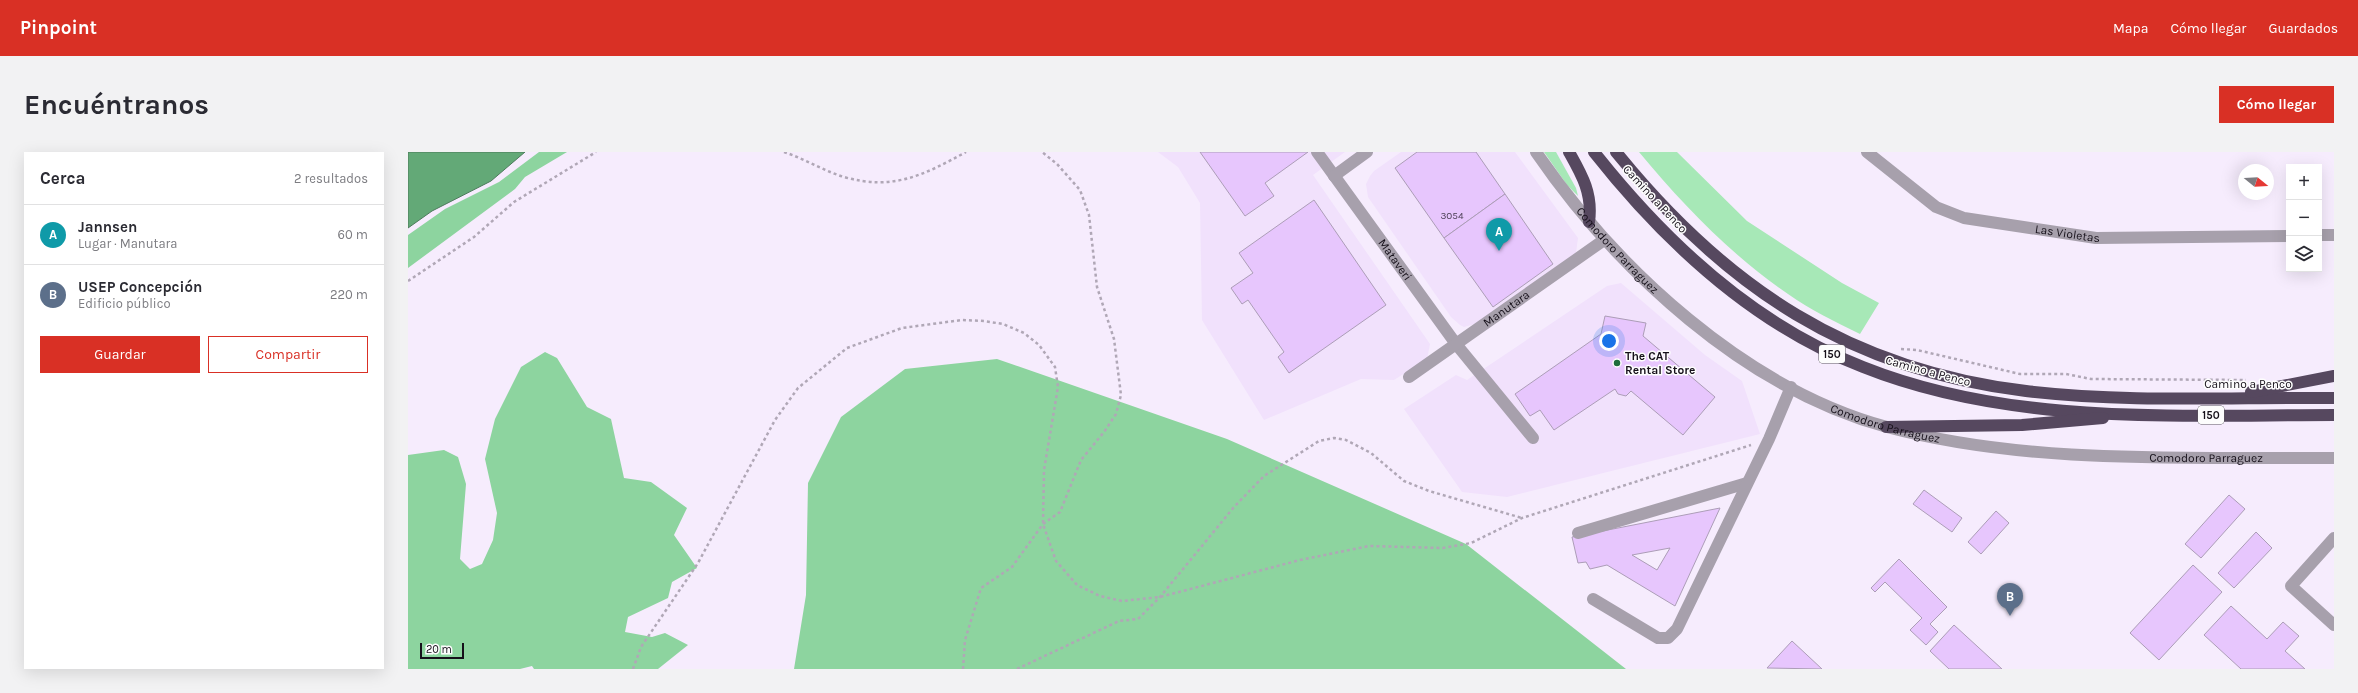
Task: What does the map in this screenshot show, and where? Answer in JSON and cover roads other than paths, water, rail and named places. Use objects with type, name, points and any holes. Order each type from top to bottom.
[{"type":"highway","points":[[1569,152],[1588,192],[1590,211],[1589,222]]},
{"type":"highway","name":"Camino a Penco","points":[[1594,152],[1652,219],[1712,275],[1773,321],[1834,355],[1892,378],[1987,401],[2052,409],[2140,414],[2334,415]]},
{"type":"highway","name":"Camino a Penco","points":[[1616,152],[1673,218],[1722,263],[1788,309],[1864,349],[1927,372],[2019,390],[2119,397],[2334,398]]},
{"type":"highway","points":[[2218,397],[2334,376]]},
{"type":"highway","points":[[1886,427],[2022,425],[2140,414]]},
{"type":"street","name":"Mataveri","points":[[1317,152],[1456,344],[1532,438]]},
{"type":"street","points":[[1334,176],[1367,152]]},
{"type":"street","name":"Comodoro Parraguez","points":[[1536,152],[1604,240],[1657,292],[1702,329],[1760,369],[1791,387],[1842,411],[1886,427],[1988,447],[2070,454],[2334,458]]},
{"type":"street","name":"Las Violetas","points":[[1867,152],[1936,207],[1964,218],[2096,238],[2286,236]]},
{"type":"street","points":[[2322,235],[2334,235]]},
{"type":"street","name":"Manutara","points":[[1409,377],[1604,240]]},
{"type":"street","points":[[1593,599],[1658,638],[1668,638],[1676,629],[1747,483],[1791,387]]},
{"type":"street","points":[[1578,533],[1747,483]]},
{"type":"street","points":[[2334,538],[2290,586],[2334,626]]},
{"type":"place","name":"Jannsen","points":[[1499,251]]},
{"type":"place","name":"The CAT Rental Store","points":[[1617,363]]},
{"type":"place","name":"USEP Concepción","points":[[2010,616]]}]
